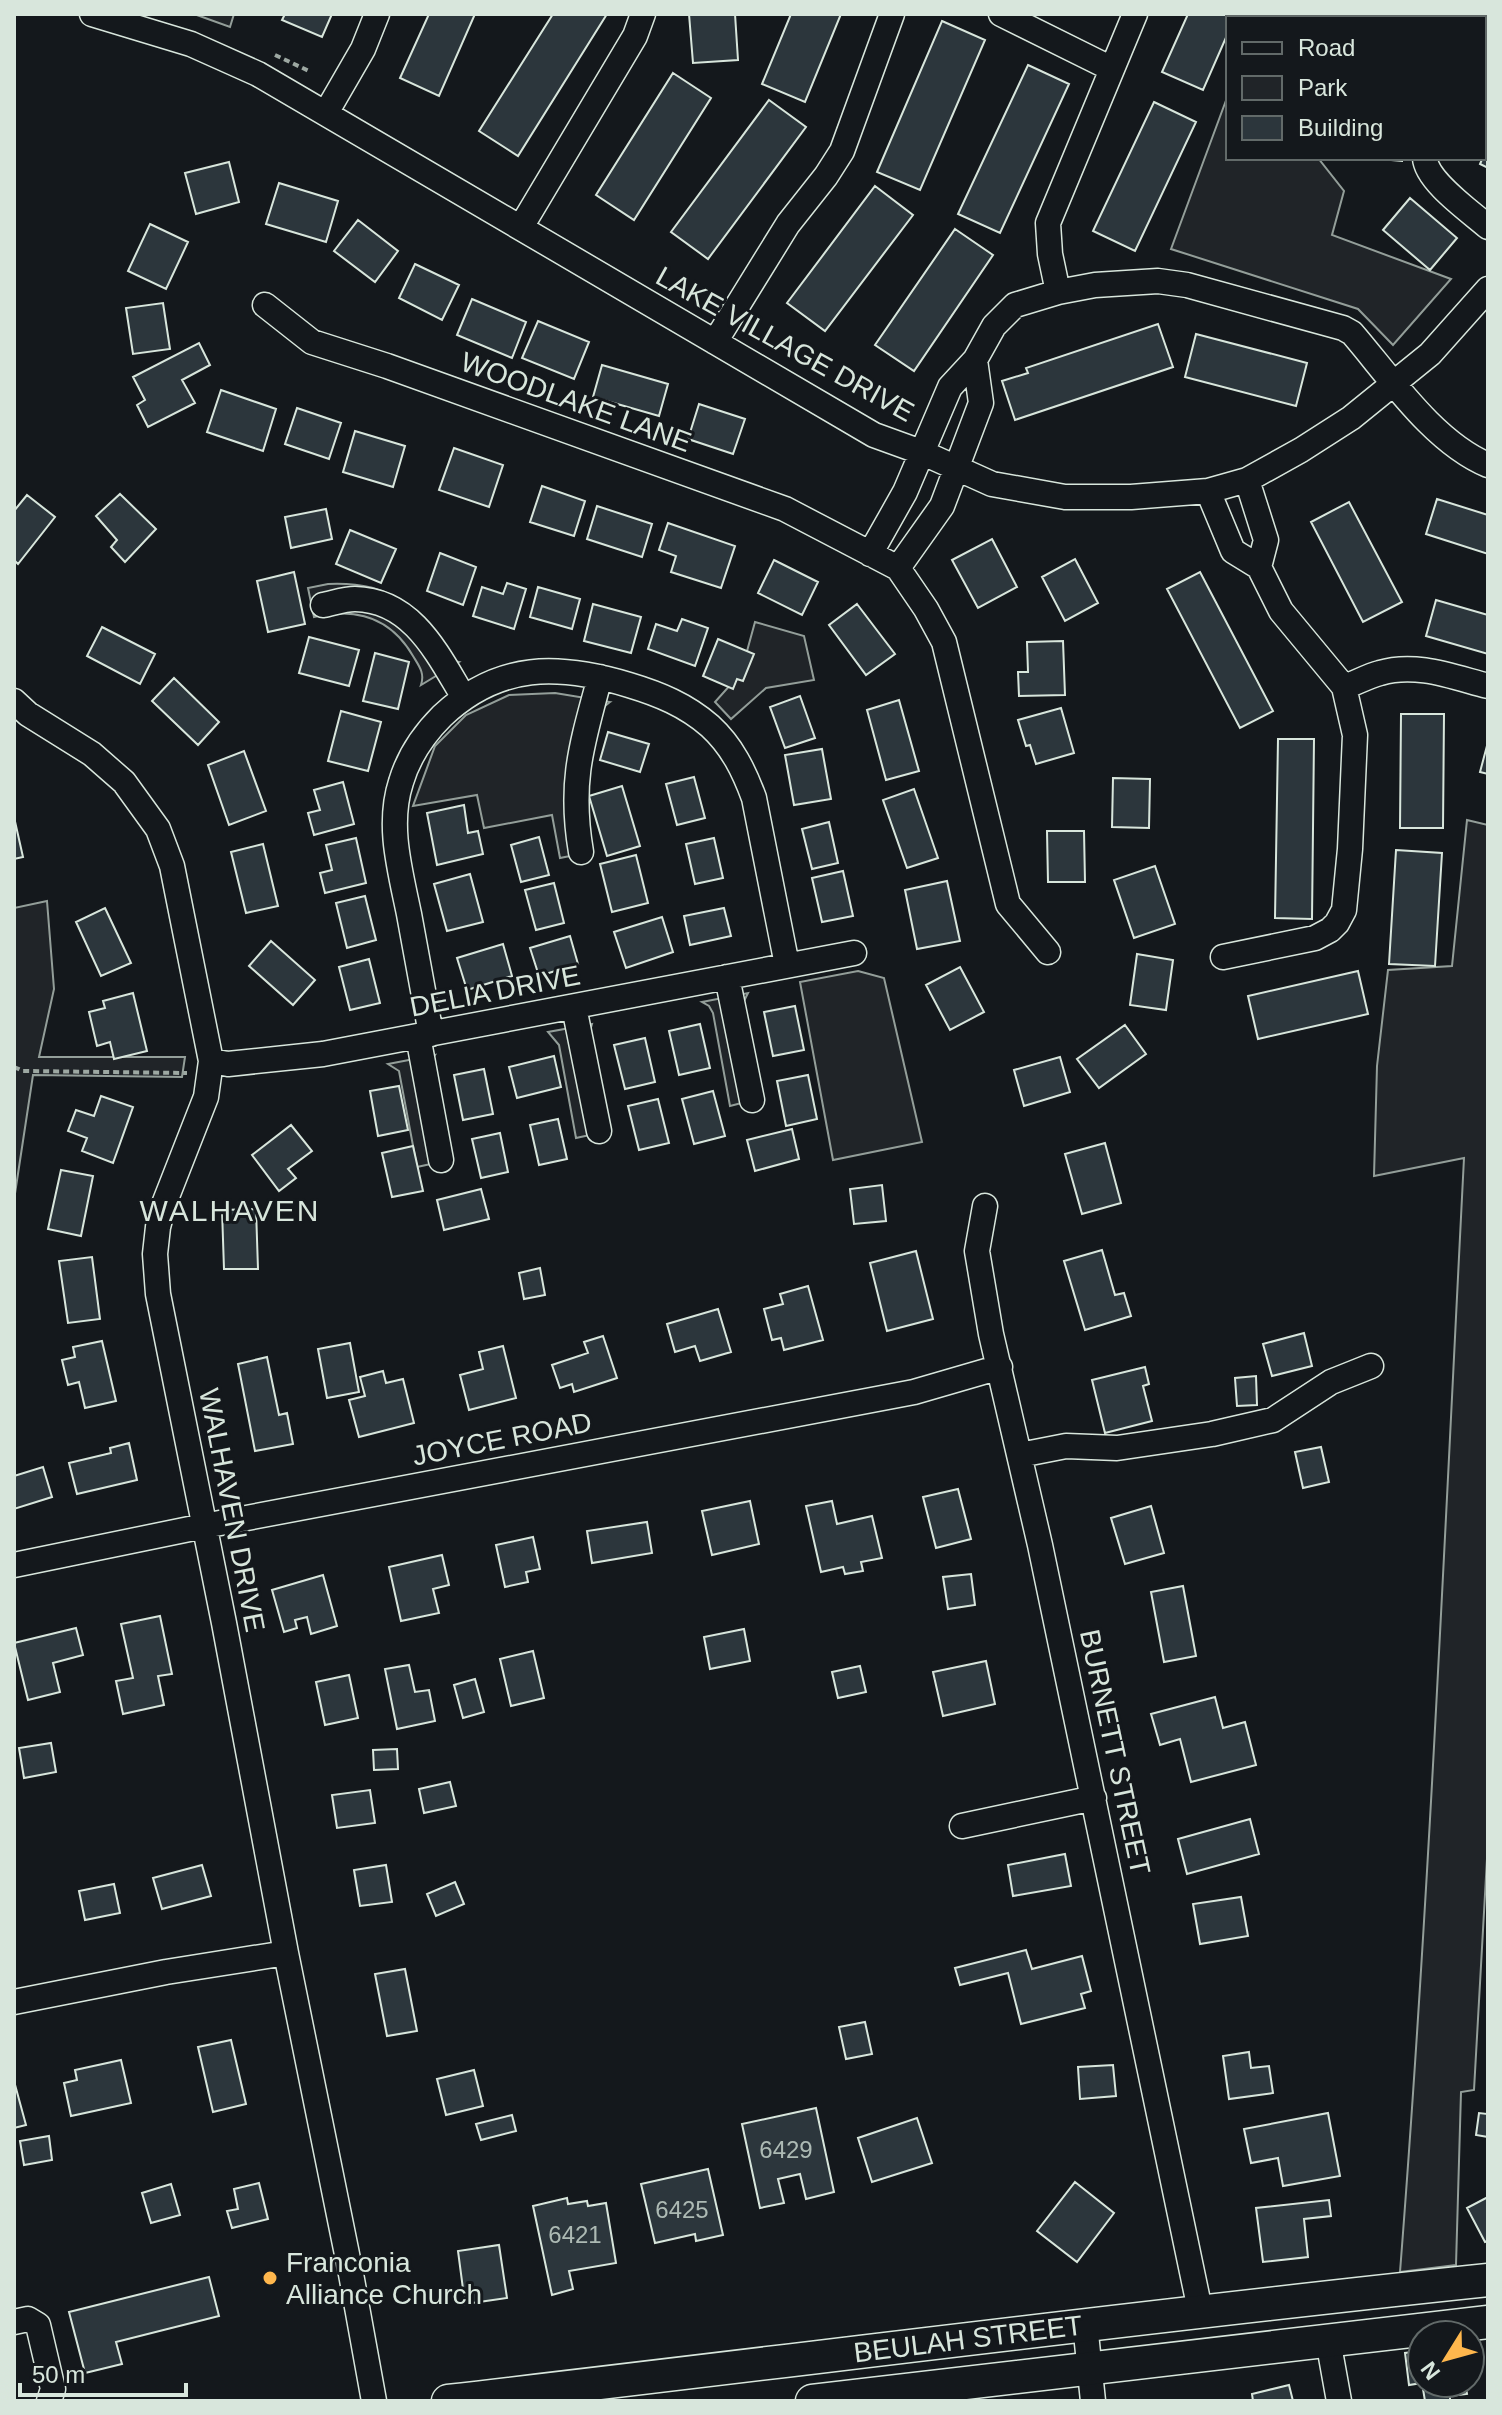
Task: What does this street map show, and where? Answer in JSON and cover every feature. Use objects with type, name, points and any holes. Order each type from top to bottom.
[{"type":"main road","name":"BEULAH STREET","points":[[448,2401],[1200,2310],[1488,2280]]},
{"type":"main road","name":"BEULAH STREET","points":[[812,2401],[1488,2322]]},
{"type":"street","name":"LAKE VILLAGE DRIVE","points":[[92,14],[191,44],[258,74],[874,435],[992,484],[1065,497],[1131,497],[1208,491],[1247,480],[1339,426],[1395,384],[1430,354],[1488,289]]},
{"type":"street","points":[[326,113],[363,49],[377,14]]},
{"type":"street","points":[[521,227],[635,36],[643,14]]},
{"type":"street","points":[[715,342],[788,224],[842,151],[892,14]]},
{"type":"street","points":[[1001,14],[1112,69]]},
{"type":"street","points":[[1058,292],[1050,254],[1048,223],[1135,14]]},
{"type":"street","points":[[1425,160],[1432,178],[1488,227]]},
{"type":"street","points":[[870,554],[905,492],[950,387],[975,360],[994,326],[1015,305],[1095,285],[1158,281],[1187,285],[1343,328],[1352,333],[1446,438],[1488,465]]},
{"type":"street","name":"WOODLAKE LANE","points":[[265,305],[312,342],[402,371],[785,509],[898,568],[944,642],[1008,904],[1048,952]]},
{"type":"street","points":[[898,568],[942,506],[981,403],[975,360]]},
{"type":"street","points":[[1247,480],[1266,540],[1259,567]]},
{"type":"street","points":[[1208,491],[1233,551],[1259,567],[1281,611],[1344,687],[1355,735],[1344,910],[1330,930],[1315,938],[1223,957]]},
{"type":"street","points":[[323,605],[354,599],[379,603],[400,612],[430,641],[463,696]]},
{"type":"street","points":[[1344,687],[1381,672],[1406,669],[1432,671],[1488,686]]},
{"type":"street","points":[[441,1160],[395,844],[396,803],[414,750],[427,731],[463,696],[504,677],[521,672],[551,670],[600,677],[656,694],[681,705],[710,726],[733,753],[745,773],[754,798],[787,965]]},
{"type":"street","points":[[581,852],[575,816],[576,776],[580,749],[600,677]]},
{"type":"street","name":"WALHAVEN DRIVE","points":[[14,701],[28,714],[107,766],[138,798],[158,829],[172,866],[210,1068],[206,1097],[164,1204],[155,1254],[158,1294],[374,2401]]},
{"type":"street","name":"DELIA DRIVE","points":[[210,1068],[323,1054],[854,953]]},
{"type":"street","points":[[727,977],[752,1100]]},
{"type":"street","points":[[574,1007],[599,1131]]},
{"type":"street","name":"BURNETT STREET","points":[[985,1206],[977,1251],[1200,2310]]},
{"type":"street","points":[[1020,1455],[1066,1446],[1117,1448],[1212,1434],[1273,1420],[1331,1382],[1371,1366]]},
{"type":"street","name":"JOYCE ROAD","points":[[14,1565],[204,1526],[914,1392],[1000,1367]]},
{"type":"street","points":[[962,1826],[1094,1798]]},
{"type":"street","points":[[14,2002],[166,1972],[286,1953]]},
{"type":"street","points":[[14,2322],[28,2319],[38,2325],[53,2389],[49,2401]]},
{"type":"street","points":[[1085,2324],[1093,2401]]},
{"type":"street","points":[[1328,2340],[1339,2401]]},
{"type":"path","points":[[14,1067],[23,1071],[210,1068]]},
{"type":"green space","points":[[194,14],[234,14],[230,27]]},
{"type":"green space","points":[[1258,14],[1343,14],[1342,16]]},
{"type":"green space","points":[[1226,100],[1226,160],[1320,160],[1344,191],[1332,235],[1451,279],[1393,345],[1358,309],[1171,249]]},
{"type":"green space","points":[[328,584],[371,588],[403,602],[416,613],[454,661],[459,662],[421,685],[422,673],[413,656],[394,632],[383,624],[358,615],[314,617],[308,588]]},
{"type":"green space","points":[[755,622],[804,636],[814,680],[766,688],[731,719],[715,702],[741,673]]},
{"type":"green space","points":[[555,693],[610,702],[600,713],[589,749],[587,795],[590,852],[560,858],[552,815],[484,828],[477,795],[413,806],[435,746],[466,715],[509,695]]},
{"type":"green space","points":[[1467,820],[1488,825],[1488,1841],[1474,2090],[1461,2092],[1456,2265],[1400,2272],[1428,1854],[1464,1158],[1374,1176],[1377,1066],[1388,970],[1452,966]]},
{"type":"green space","points":[[47,901],[54,989],[39,1057],[185,1057],[182,1077],[33,1075],[14,1200],[14,908]]},
{"type":"green space","points":[[858,971],[884,978],[922,1142],[833,1160],[800,982]]},
{"type":"green space","points":[[748,993],[743,1003],[761,1098],[730,1106],[713,1013],[702,1002]]},
{"type":"green space","points":[[592,1024],[588,1038],[608,1131],[576,1138],[559,1045],[548,1032]]},
{"type":"green space","points":[[435,1055],[449,1160],[417,1167],[399,1071],[388,1064]]},
{"type":"building","points":[[285,14],[332,14],[322,37],[282,20]]},
{"type":"building","points":[[429,14],[475,14],[439,96],[400,78]]},
{"type":"building","points":[[553,14],[607,14],[518,156],[479,131]]},
{"type":"building","points":[[689,14],[735,14],[738,60],[693,63]]},
{"type":"building","points":[[791,14],[841,14],[805,102],[762,84]]},
{"type":"building","points":[[1188,14],[1237,14],[1226,16],[1226,38],[1203,90],[1162,72]]},
{"type":"building","points":[[942,21],[985,40],[920,190],[877,172]]},
{"type":"building","points":[[1028,65],[1069,84],[1000,233],[958,214]]},
{"type":"building","points":[[673,73],[711,98],[634,220],[596,195]]},
{"type":"building","points":[[769,100],[806,127],[708,259],[671,232]]},
{"type":"building","points":[[1154,102],[1196,122],[1135,251],[1093,231]]},
{"type":"building","points":[[1488,104],[1488,168],[1480,164],[1486,160]]},
{"type":"building","points":[[229,162],[239,202],[196,214],[185,173]]},
{"type":"building","points":[[279,183],[338,201],[326,242],[266,224]]},
{"type":"building","points":[[875,186],[913,215],[825,331],[787,303]]},
{"type":"building","points":[[1410,198],[1457,238],[1430,270],[1383,230]]},
{"type":"building","points":[[358,220],[398,251],[375,282],[334,251]]},
{"type":"building","points":[[150,224],[188,242],[166,289],[128,271]]},
{"type":"building","points":[[955,229],[993,255],[914,371],[875,345]]},
{"type":"building","points":[[415,264],[459,285],[442,320],[399,298]]},
{"type":"building","points":[[472,299],[526,322],[512,358],[457,335]]},
{"type":"building","points":[[163,303],[170,349],[133,354],[126,308]]},
{"type":"building","points":[[538,321],[589,342],[574,379],[522,358]]},
{"type":"building","points":[[1158,324],[1173,367],[1015,420],[1002,381],[1028,373],[1026,368]]},
{"type":"building","points":[[1196,334],[1307,363],[1296,406],[1185,377]]},
{"type":"building","points":[[199,343],[210,365],[182,380],[195,403],[148,427],[137,405],[145,400],[133,377]]},
{"type":"building","points":[[602,365],[668,384],[659,416],[593,397]]},
{"type":"building","points":[[221,390],[276,409],[263,451],[207,432]]},
{"type":"building","points":[[699,404],[745,419],[733,454],[688,439]]},
{"type":"building","points":[[297,408],[341,423],[329,459],[285,444]]},
{"type":"building","points":[[355,431],[405,446],[393,487],[343,472]]},
{"type":"building","points":[[454,448],[503,465],[489,507],[439,490]]},
{"type":"building","points":[[542,486],[585,501],[574,536],[530,522]]},
{"type":"building","points":[[120,494],[156,529],[125,562],[111,547],[117,540],[96,516]]},
{"type":"building","points":[[27,495],[55,517],[18,564],[14,560],[14,511]]},
{"type":"building","points":[[1437,499],[1488,515],[1488,554],[1426,534]]},
{"type":"building","points":[[1349,502],[1402,602],[1363,622],[1311,522]]},
{"type":"building","points":[[597,506],[652,524],[642,557],[587,539]]},
{"type":"building","points":[[326,509],[332,539],[291,548],[285,517]]},
{"type":"building","points":[[668,523],[735,546],[721,588],[671,572],[676,556],[659,550]]},
{"type":"building","points":[[350,530],[396,549],[381,583],[336,564]]},
{"type":"building","points":[[992,539],[1017,587],[978,608],[952,560]]},
{"type":"building","points":[[440,553],[476,567],[463,605],[427,591]]},
{"type":"building","points":[[1075,559],[1098,603],[1065,621],[1042,577]]},
{"type":"building","points":[[774,560],[818,582],[802,615],[758,593]]},
{"type":"building","points":[[294,572],[305,624],[268,632],[257,581]]},
{"type":"building","points":[[1200,572],[1273,711],[1240,728],[1167,589]]},
{"type":"building","points":[[507,583],[526,589],[514,629],[473,616],[482,587],[503,594]]},
{"type":"building","points":[[538,587],[580,599],[572,629],[530,617]]},
{"type":"building","points":[[1436,600],[1488,615],[1488,654],[1426,636]]},
{"type":"building","points":[[593,604],[641,617],[631,653],[584,641]]},
{"type":"building","points":[[857,604],[895,654],[866,675],[829,625]]},
{"type":"building","points":[[682,619],[708,628],[695,666],[648,649],[656,624],[677,631]]},
{"type":"building","points":[[102,627],[155,654],[140,684],[87,656]]},
{"type":"building","points":[[309,637],[359,650],[349,686],[299,673]]},
{"type":"building","points":[[718,639],[754,654],[743,681],[737,679],[733,689],[703,676]]},
{"type":"building","points":[[1063,641],[1065,695],[1019,696],[1018,672],[1028,672],[1027,642]]},
{"type":"building","points":[[375,653],[409,662],[398,709],[363,701]]},
{"type":"building","points":[[174,678],[219,722],[198,745],[152,701]]},
{"type":"building","points":[[800,696],[815,738],[785,748],[770,707]]},
{"type":"building","points":[[899,700],[919,771],[886,780],[867,710]]},
{"type":"building","points":[[1061,708],[1074,753],[1036,764],[1030,745],[1026,746],[1018,720]]},
{"type":"building","points":[[341,711],[381,722],[368,771],[328,761]]},
{"type":"building","points":[[1401,714],[1444,714],[1443,828],[1400,828]]},
{"type":"building","points":[[608,732],[649,744],[640,772],[600,760]]},
{"type":"building","points":[[1278,739],[1314,739],[1312,919],[1275,918]]},
{"type":"building","points":[[1488,742],[1488,774],[1480,772]]},
{"type":"building","points":[[822,749],[831,799],[794,805],[785,755]]},
{"type":"building","points":[[244,751],[266,811],[229,825],[208,765]]},
{"type":"building","points":[[694,777],[705,818],[677,825],[666,784]]},
{"type":"building","points":[[1113,778],[1150,779],[1149,828],[1112,827]]},
{"type":"building","points":[[343,782],[354,824],[314,835],[308,813],[320,810],[314,790]]},
{"type":"building","points":[[622,786],[640,846],[607,856],[589,796]]},
{"type":"building","points":[[914,789],[938,858],[907,868],[883,800]]},
{"type":"building","points":[[464,805],[468,833],[478,831],[483,854],[437,865],[427,813]]},
{"type":"building","points":[[14,817],[23,857],[14,859]]},
{"type":"building","points":[[829,822],[838,863],[812,869],[802,829]]},
{"type":"building","points":[[1047,831],[1084,831],[1085,882],[1048,882]]},
{"type":"building","points":[[539,837],[549,875],[521,882],[511,845]]},
{"type":"building","points":[[356,838],[366,883],[325,893],[320,873],[332,870],[326,845]]},
{"type":"building","points":[[714,838],[723,878],[695,884],[686,844]]},
{"type":"building","points":[[263,844],[278,906],[246,913],[231,852]]},
{"type":"building","points":[[1396,850],[1442,853],[1435,966],[1389,964]]},
{"type":"building","points":[[636,855],[648,903],[612,912],[600,864]]},
{"type":"building","points":[[1155,866],[1175,924],[1134,938],[1114,880]]},
{"type":"building","points":[[843,871],[853,916],[822,922],[812,878]]},
{"type":"building","points":[[470,874],[483,922],[447,931],[434,884]]},
{"type":"building","points":[[947,881],[960,941],[917,949],[905,890]]},
{"type":"building","points":[[554,883],[564,923],[536,930],[525,890]]},
{"type":"building","points":[[365,896],[376,940],[347,948],[336,903]]},
{"type":"building","points":[[105,908],[131,963],[101,976],[76,922]]},
{"type":"building","points":[[724,908],[731,936],[690,945],[684,916]]},
{"type":"building","points":[[662,917],[673,952],[626,968],[614,932]]},
{"type":"building","points":[[570,936],[578,964],[539,976],[530,948]]},
{"type":"building","points":[[271,941],[315,980],[293,1005],[249,966]]},
{"type":"building","points":[[503,944],[512,976],[467,990],[457,958]]},
{"type":"building","points":[[1137,954],[1173,960],[1166,1010],[1130,1005]]},
{"type":"building","points":[[369,959],[380,1003],[350,1010],[339,967]]},
{"type":"building","points":[[960,967],[984,1012],[950,1030],[926,985]]},
{"type":"building","points":[[1358,971],[1368,1014],[1258,1039],[1248,996]]},
{"type":"building","points":[[133,993],[147,1051],[114,1059],[110,1042],[97,1046],[89,1012],[105,1008],[103,1001]]},
{"type":"building","points":[[795,1006],[804,1050],[773,1056],[764,1012]]},
{"type":"building","points":[[700,1024],[710,1068],[679,1075],[669,1031]]},
{"type":"building","points":[[1125,1025],[1146,1054],[1099,1088],[1077,1059]]},
{"type":"building","points":[[645,1038],[655,1082],[625,1089],[614,1045]]},
{"type":"building","points":[[554,1056],[561,1087],[517,1098],[509,1067]]},
{"type":"building","points":[[1060,1057],[1070,1092],[1024,1106],[1014,1070]]},
{"type":"building","points":[[484,1069],[493,1114],[463,1120],[454,1075]]},
{"type":"building","points":[[808,1075],[817,1119],[786,1126],[777,1081]]},
{"type":"building","points":[[399,1086],[408,1130],[378,1136],[370,1091]]},
{"type":"building","points":[[713,1091],[725,1136],[694,1144],[682,1099]]},
{"type":"building","points":[[101,1096],[133,1107],[113,1163],[82,1151],[87,1138],[68,1131],[76,1110],[94,1116]]},
{"type":"building","points":[[658,1099],[669,1143],[639,1150],[628,1106]]},
{"type":"building","points":[[558,1119],[567,1159],[539,1165],[530,1125]]},
{"type":"building","points":[[291,1125],[312,1151],[288,1169],[296,1178],[279,1191],[252,1155]]},
{"type":"building","points":[[792,1129],[799,1159],[755,1171],[747,1140]]},
{"type":"building","points":[[500,1133],[508,1172],[481,1178],[472,1139]]},
{"type":"building","points":[[1105,1143],[1121,1203],[1082,1214],[1065,1154]]},
{"type":"building","points":[[413,1146],[423,1191],[392,1197],[382,1153]]},
{"type":"building","points":[[61,1170],[93,1176],[81,1236],[48,1229]]},
{"type":"building","points":[[882,1185],[886,1221],[854,1224],[850,1189]]},
{"type":"building","points":[[481,1189],[489,1219],[444,1230],[437,1200]]},
{"type":"building","points":[[256,1209],[258,1269],[224,1269],[222,1210]]},
{"type":"building","points":[[1102,1250],[1115,1295],[1124,1293],[1131,1316],[1085,1330],[1064,1261]]},
{"type":"building","points":[[916,1251],[933,1319],[887,1331],[870,1263]]},
{"type":"building","points":[[92,1257],[100,1319],[68,1323],[59,1261]]},
{"type":"building","points":[[540,1268],[545,1295],[524,1299],[519,1273]]},
{"type":"building","points":[[808,1286],[823,1340],[784,1350],[781,1338],[772,1340],[764,1309],[783,1304],[780,1294]]},
{"type":"building","points":[[718,1309],[731,1352],[700,1361],[695,1346],[675,1352],[667,1324]]},
{"type":"building","points":[[1304,1333],[1312,1366],[1272,1376],[1263,1344]]},
{"type":"building","points":[[603,1336],[617,1378],[574,1392],[572,1384],[560,1388],[552,1365],[588,1353],[584,1342]]},
{"type":"building","points":[[102,1341],[116,1401],[85,1408],[79,1382],[68,1385],[62,1360],[75,1357],[73,1347]]},
{"type":"building","points":[[350,1343],[359,1392],[327,1398],[318,1349]]},
{"type":"building","points":[[503,1346],[516,1398],[469,1410],[460,1375],[483,1369],[479,1352]]},
{"type":"building","points":[[267,1357],[279,1415],[287,1413],[293,1444],[255,1451],[238,1364]]},
{"type":"building","points":[[1145,1367],[1149,1384],[1143,1386],[1152,1421],[1105,1433],[1092,1380]]},
{"type":"building","points":[[383,1371],[386,1383],[403,1379],[414,1423],[359,1437],[349,1400],[365,1396],[360,1377]]},
{"type":"building","points":[[1256,1376],[1257,1405],[1237,1406],[1235,1378]]},
{"type":"building","points":[[129,1443],[137,1480],[77,1494],[69,1463],[111,1453],[110,1448]]},
{"type":"building","points":[[1321,1447],[1329,1482],[1303,1488],[1295,1452]]},
{"type":"building","points":[[43,1467],[52,1497],[14,1509],[14,1476]]},
{"type":"building","points":[[958,1489],[971,1539],[936,1548],[923,1497]]},
{"type":"building","points":[[750,1501],[759,1544],[712,1555],[702,1511]]},
{"type":"building","points":[[832,1501],[837,1524],[872,1516],[882,1558],[861,1562],[863,1571],[845,1574],[843,1567],[821,1572],[806,1506]]},
{"type":"building","points":[[1151,1506],[1164,1553],[1125,1564],[1111,1518]]},
{"type":"building","points":[[647,1522],[652,1553],[592,1563],[587,1531]]},
{"type":"building","points":[[533,1537],[540,1569],[526,1572],[528,1582],[505,1587],[496,1545]]},
{"type":"building","points":[[442,1555],[449,1585],[433,1589],[439,1613],[401,1621],[389,1567]]},
{"type":"building","points":[[971,1574],[975,1605],[948,1609],[943,1577]]},
{"type":"building","points":[[323,1575],[337,1626],[311,1634],[307,1617],[295,1620],[297,1628],[284,1632],[272,1590]]},
{"type":"building","points":[[1183,1586],[1196,1656],[1164,1662],[1151,1592]]},
{"type":"building","points":[[160,1616],[172,1674],[158,1676],[164,1705],[123,1714],[116,1681],[133,1678],[121,1624]]},
{"type":"building","points":[[76,1628],[83,1655],[53,1663],[60,1692],[28,1700],[14,1643]]},
{"type":"building","points":[[744,1629],[750,1661],[710,1669],[704,1637]]},
{"type":"building","points":[[533,1651],[544,1698],[511,1706],[500,1659]]},
{"type":"building","points":[[986,1661],[995,1704],[943,1716],[933,1672]]},
{"type":"building","points":[[409,1665],[415,1692],[429,1690],[435,1721],[397,1729],[385,1669]]},
{"type":"building","points":[[860,1666],[866,1692],[838,1698],[832,1672]]},
{"type":"building","points":[[349,1675],[358,1718],[325,1725],[316,1682]]},
{"type":"building","points":[[475,1679],[484,1712],[463,1718],[454,1685]]},
{"type":"building","points":[[1215,1697],[1223,1728],[1245,1722],[1256,1765],[1191,1782],[1180,1739],[1160,1745],[1151,1714]]},
{"type":"building","points":[[51,1743],[56,1772],[24,1778],[19,1748]]},
{"type":"building","points":[[397,1749],[398,1769],[374,1770],[373,1750]]},
{"type":"building","points":[[450,1782],[456,1806],[424,1813],[419,1789]]},
{"type":"building","points":[[370,1790],[375,1823],[337,1828],[332,1795]]},
{"type":"building","points":[[1250,1819],[1259,1854],[1187,1874],[1178,1839]]},
{"type":"building","points":[[1065,1854],[1071,1886],[1013,1896],[1008,1865]]},
{"type":"building","points":[[202,1865],[211,1896],[162,1909],[153,1878]]},
{"type":"building","points":[[386,1865],[392,1902],[360,1906],[354,1870]]},
{"type":"building","points":[[455,1882],[464,1904],[436,1916],[427,1894]]},
{"type":"building","points":[[114,1884],[120,1913],[85,1920],[79,1891]]},
{"type":"building","points":[[1241,1897],[1248,1936],[1200,1944],[1193,1904]]},
{"type":"building","points":[[1026,1950],[1032,1969],[1082,1956],[1091,1991],[1081,1994],[1085,2008],[1021,2024],[1008,1973],[960,1985],[955,1968]]},
{"type":"building","points":[[405,1969],[417,2031],[387,2036],[375,1974]]},
{"type":"building","points":[[865,2022],[872,2054],[846,2059],[839,2027]]},
{"type":"building","points":[[231,2040],[246,2104],[213,2112],[198,2047]]},
{"type":"building","points":[[1249,2052],[1251,2068],[1269,2066],[1273,2093],[1229,2099],[1223,2056]]},
{"type":"building","points":[[121,2060],[131,2103],[71,2116],[64,2083],[77,2080],[75,2070]]},
{"type":"building","points":[[1113,2065],[1116,2096],[1080,2099],[1078,2067]]},
{"type":"building","points":[[474,2070],[483,2106],[446,2115],[437,2079]]},
{"type":"building","points":[[14,2081],[26,2125],[14,2128]]},
{"type":"building","points":[[1488,2102],[1488,2137],[1476,2135],[1479,2113],[1487,2114]]},
{"type":"building","points":[[816,2108],[834,2192],[806,2199],[800,2174],[778,2179],[784,2203],[760,2208],[742,2124]]},
{"type":"building","points":[[1328,2113],[1340,2176],[1283,2186],[1278,2158],[1251,2163],[1244,2129]]},
{"type":"building","points":[[512,2115],[516,2131],[481,2140],[476,2124]]},
{"type":"building","points":[[917,2118],[932,2163],[872,2182],[858,2138]]},
{"type":"building","points":[[49,2136],[52,2160],[24,2165],[20,2141]]},
{"type":"building","points":[[708,2169],[723,2235],[696,2241],[695,2234],[655,2243],[641,2184]]},
{"type":"building","points":[[1075,2182],[1114,2213],[1077,2262],[1037,2231]]},
{"type":"building","points":[[259,2183],[268,2219],[232,2228],[227,2211],[238,2209],[234,2189]]},
{"type":"building","points":[[171,2184],[180,2215],[151,2223],[142,2193]]},
{"type":"building","points":[[1488,2197],[1488,2241],[1485,2242],[1467,2208]]},
{"type":"building","points":[[567,2198],[568,2204],[587,2201],[588,2206],[606,2203],[616,2263],[569,2271],[573,2289],[552,2295],[533,2206]]},
{"type":"building","points":[[1329,2200],[1331,2216],[1304,2219],[1308,2257],[1263,2262],[1256,2208]]},
{"type":"building","points":[[499,2245],[507,2298],[465,2304],[458,2251]]},
{"type":"building","points":[[209,2277],[219,2316],[116,2342],[122,2364],[85,2373],[69,2312]]},
{"type":"building","points":[[1289,2385],[1293,2401],[1253,2401],[1252,2394]]},
{"type":"building","points":[[1425,2399],[1450,2399],[1450,2401]]},
{"type":"place","name":"Franconia Alliance Church","points":[[270,2278]]},
{"type":"district","name":"WALHAVEN","points":[[230,1210]]}]
